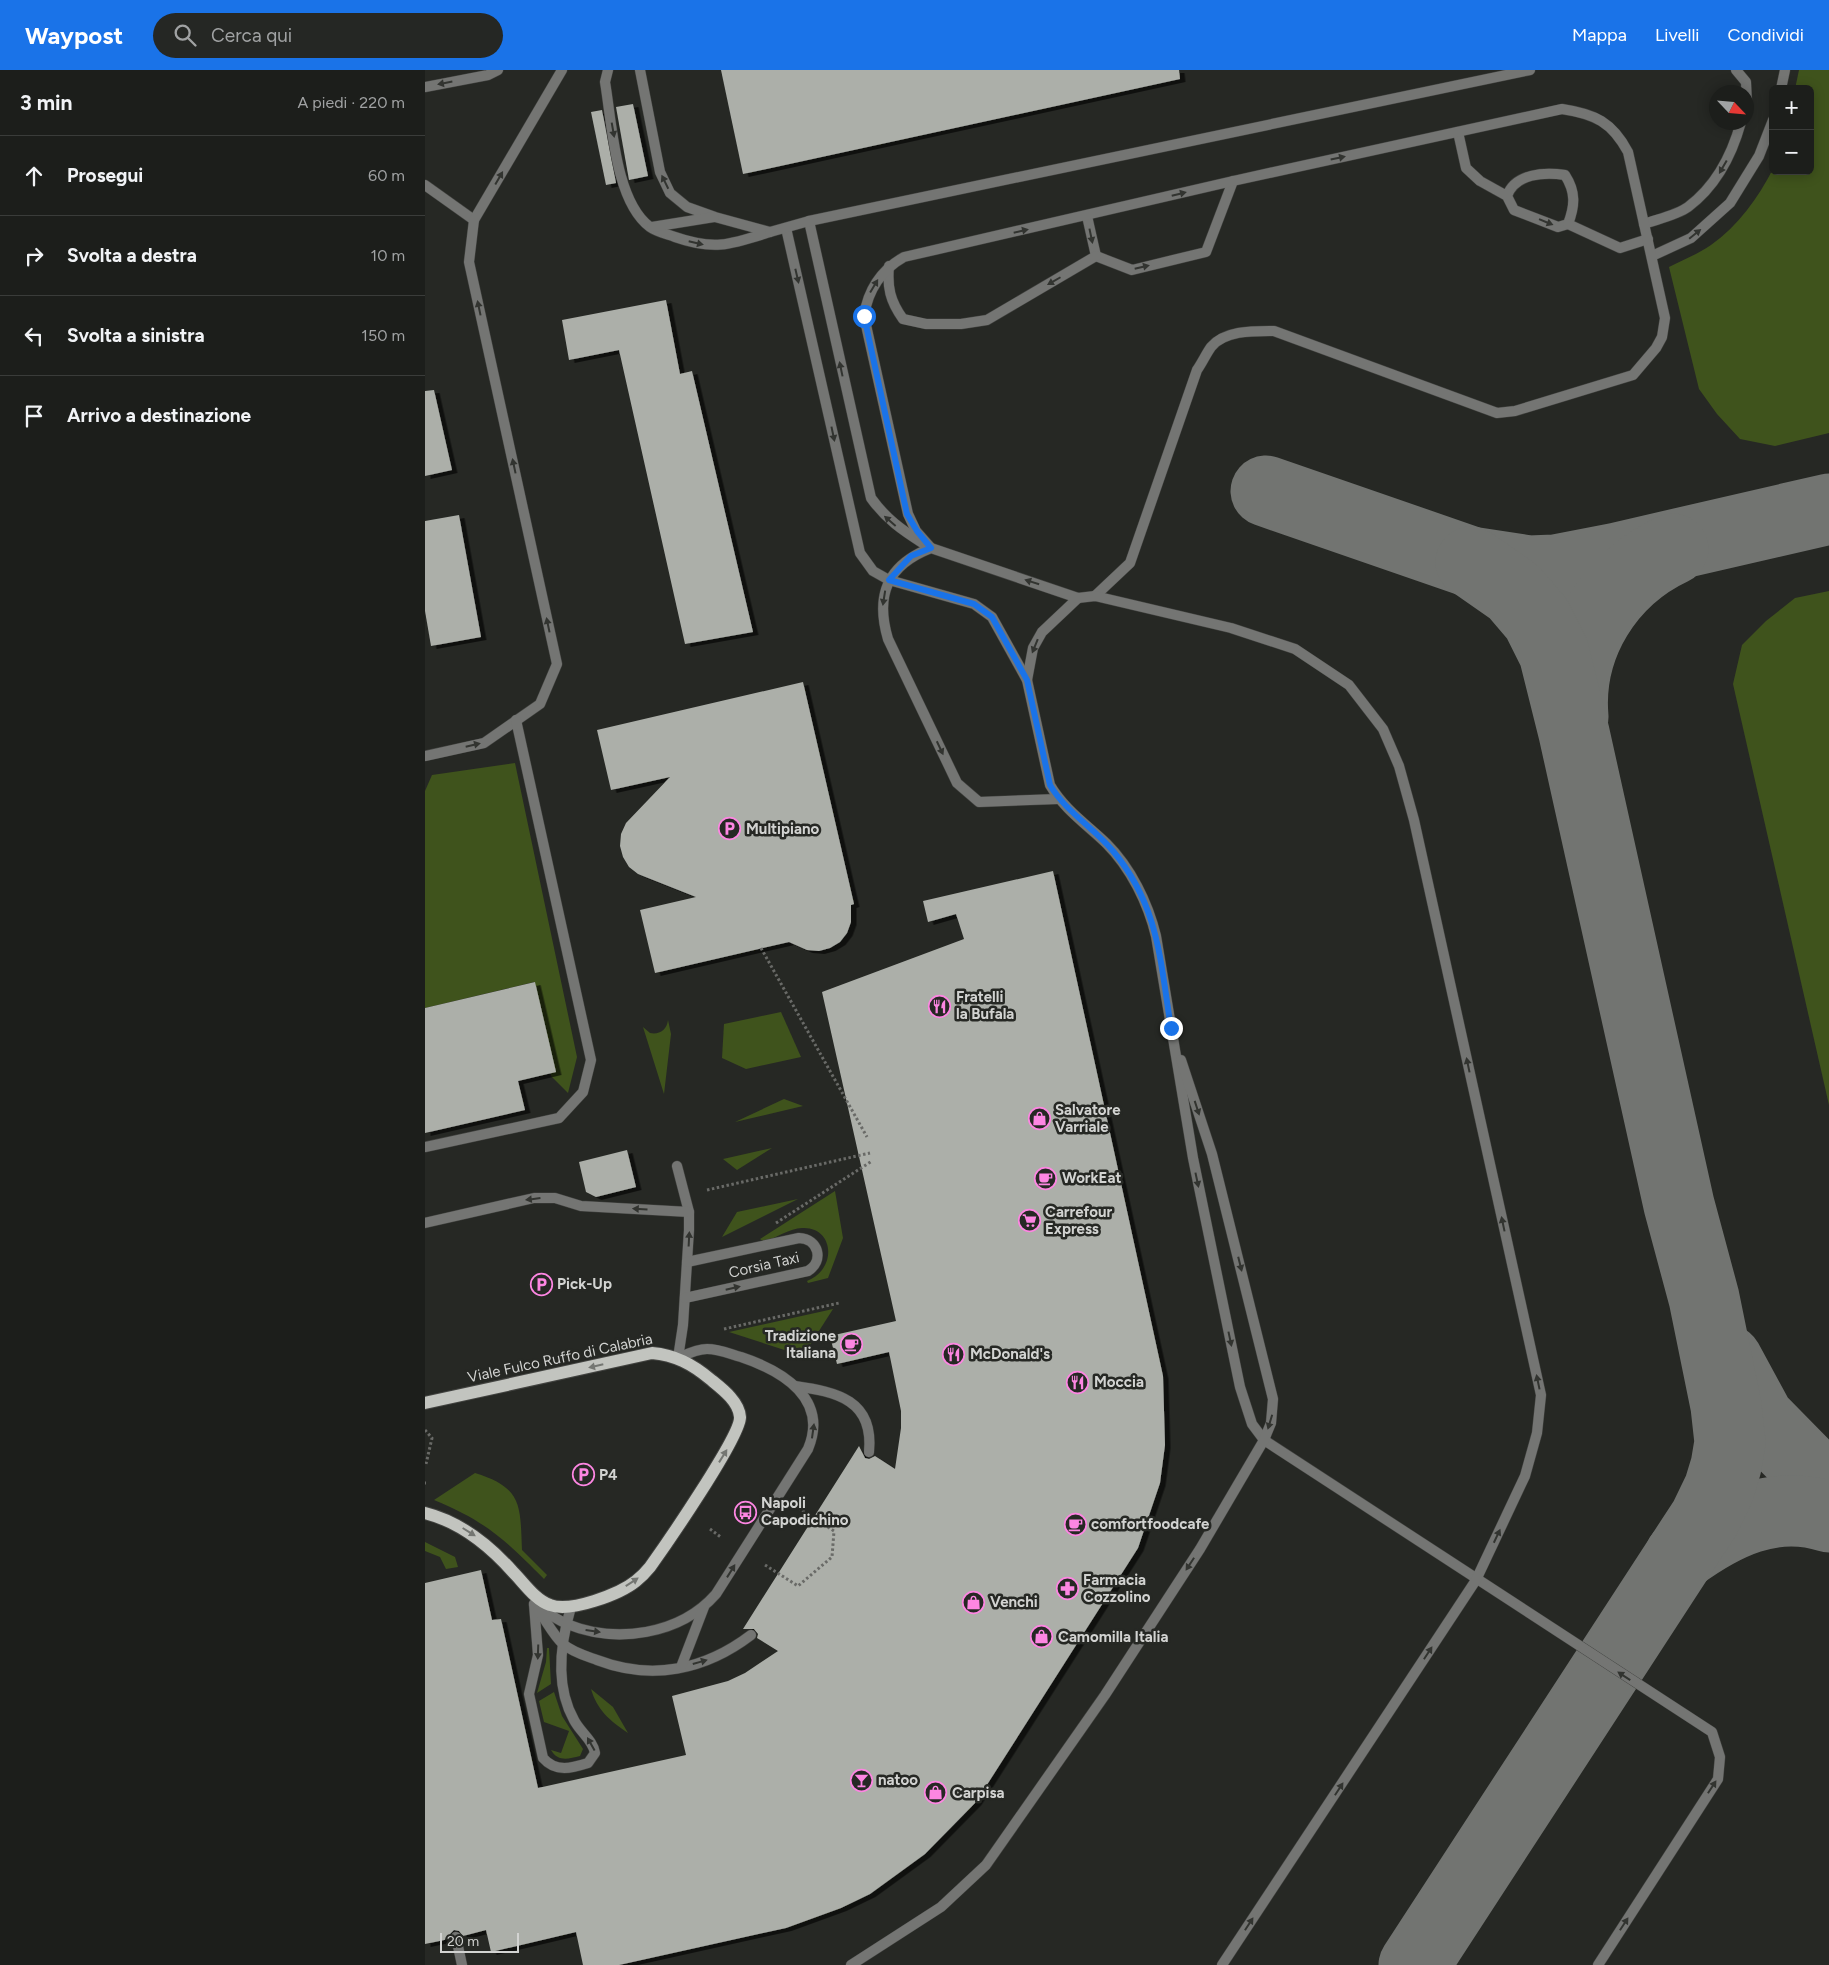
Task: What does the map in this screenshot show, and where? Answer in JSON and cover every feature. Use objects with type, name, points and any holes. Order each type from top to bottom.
[{"type":"main road","name":"Viale Fulco Ruffo di Calabria","points":[[425,1402],[647,1354],[665,1354],[691,1364],[726,1392],[735,1404],[740,1417],[738,1428],[731,1442],[650,1567],[635,1582],[603,1598],[571,1607],[549,1605],[529,1589],[493,1550],[478,1538],[460,1526],[425,1513]]},
{"type":"lane","points":[[425,87],[487,75],[498,70]]},
{"type":"lane","points":[[425,756],[484,743],[540,704],[557,664],[469,262],[474,220],[562,70]]},
{"type":"lane","points":[[607,70],[605,82],[622,184],[632,206],[651,227],[699,245],[729,246],[809,221],[1530,70]]},
{"type":"lane","points":[[605,82],[615,70]]},
{"type":"lane","points":[[640,70],[660,172],[670,193],[687,207],[770,232]]},
{"type":"lane","points":[[1736,70],[1746,82],[1746,85]]},
{"type":"lane","points":[[1782,85],[1785,70]]},
{"type":"lane","points":[[931,548],[917,531],[907,514],[864,316],[871,290],[889,266],[904,258],[1233,181],[1562,109],[1580,112],[1598,119],[1617,132],[1627,152],[1665,318],[1662,337],[1647,361],[1633,375],[1515,411],[1497,414],[1274,331],[1251,331],[1231,335],[1212,345],[1197,370],[1130,563],[1095,596]]},
{"type":"lane","points":[[1644,224],[1687,208],[1715,180],[1734,148],[1739,130]]},
{"type":"lane","points":[[1651,256],[1691,238],[1730,203],[1759,156],[1769,130]]},
{"type":"lane","points":[[1457,132],[1466,168],[1480,181],[1507,196],[1514,210],[1557,226],[1568,224],[1620,248],[1648,239]]},
{"type":"lane","points":[[1507,196],[1510,188],[1523,178],[1548,173],[1565,176],[1574,189],[1574,210],[1568,224]]},
{"type":"lane","points":[[1096,256],[1132,270],[1206,252],[1233,181]]},
{"type":"lane","points":[[425,185],[474,220]]},
{"type":"lane","points":[[1087,216],[1096,256]]},
{"type":"lane","points":[[651,227],[715,217]]},
{"type":"lane","points":[[809,221],[871,498],[883,514],[898,528],[931,548],[1078,598],[1095,596],[1231,628],[1295,649],[1349,685],[1383,729],[1399,766],[1414,820],[1541,1395],[1537,1433],[1525,1476],[1476,1580],[1222,1965]]},
{"type":"lane","points":[[786,228],[854,536],[860,553],[873,571],[889,580],[974,604],[992,617],[1003,633],[1027,680],[1050,785],[1058,799],[1107,844],[1121,861],[1151,913],[1157,936],[1193,1158],[1240,1387],[1252,1424],[1263,1440],[1712,1732],[1720,1757],[1717,1779],[1598,1965]]},
{"type":"lane","points":[[889,266],[887,286],[893,305],[903,319],[925,324],[961,324],[987,320],[1096,256]]},
{"type":"lane","points":[[931,548],[911,556],[889,580],[883,596],[882,620],[888,639],[957,783],[979,802],[1058,799]]},
{"type":"lane","points":[[1027,680],[1033,648],[1041,632],[1078,598]]},
{"type":"lane","points":[[425,1148],[559,1118],[583,1092],[591,1060],[517,720]]},
{"type":"lane","points":[[851,1965],[941,1907],[985,1865],[1110,1686],[1200,1549],[1271,1423],[1273,1399],[1212,1154],[1171,1028]]},
{"type":"lane","points":[[534,1604],[566,1624],[585,1630],[635,1634],[658,1630],[684,1619],[704,1606],[721,1587],[808,1449],[813,1437],[813,1410],[795,1386],[773,1370],[717,1349],[695,1351],[678,1358],[685,1298],[689,1212],[677,1166]]},
{"type":"lane","points":[[425,1223],[534,1198],[555,1198],[581,1206],[689,1212]]},
{"type":"lane","name":"Corsia Taxi","points":[[685,1298],[808,1271],[817,1263],[818,1257],[815,1246],[805,1239],[799,1238],[687,1262]]},
{"type":"lane","points":[[795,1386],[839,1396],[861,1411],[871,1434],[869,1452]]},
{"type":"lane","points":[[529,1589],[534,1604],[538,1655],[529,1694],[530,1706],[543,1758],[548,1764],[562,1768],[589,1763],[595,1752],[594,1746],[575,1722],[564,1698],[561,1684],[563,1644],[571,1607]]},
{"type":"lane","points":[[534,1604],[563,1644],[591,1658],[623,1669],[654,1672],[681,1667],[730,1651],[751,1635]]},
{"type":"lane","points":[[681,1667],[704,1606]]},
{"type":"lane","points":[[456,1937],[462,1965]]},
{"type":"path","points":[[761,948],[867,1137]]},
{"type":"path","points":[[707,1190],[870,1153]]},
{"type":"path","points":[[772,1226],[872,1161]]},
{"type":"path","points":[[724,1329],[839,1303]]},
{"type":"path","points":[[425,1430],[433,1438],[426,1464]]},
{"type":"path","points":[[765,1565],[798,1586],[832,1557],[834,1531],[801,1509]]},
{"type":"path","points":[[710,1529],[722,1538]]},
{"type":"green space","points":[[1799,70],[1829,70],[1829,433],[1775,446],[1740,439],[1717,414],[1699,389],[1669,267],[1706,248],[1730,229],[1754,201],[1770,175],[1814,175],[1814,85],[1796,85]]},
{"type":"green space","points":[[1829,591],[1829,1105],[1733,684],[1742,645],[1766,621],[1795,598]]},
{"type":"green space","points":[[515,763],[577,1057],[568,1093],[551,1076],[546,1029],[534,982],[425,1008],[425,791],[432,775]]},
{"type":"green space","points":[[781,1012],[801,1057],[746,1069],[722,1058],[724,1024]]},
{"type":"green space","points":[[668,1020],[671,1034],[664,1094],[643,1027],[650,1033],[659,1032],[666,1027]]},
{"type":"green space","points":[[784,1099],[803,1106],[735,1122]]},
{"type":"green space","points":[[772,1148],[737,1170],[723,1159]]},
{"type":"green space","points":[[835,1191],[843,1238],[828,1278],[808,1283],[807,1281],[817,1275],[824,1267],[827,1258],[828,1249],[826,1241],[821,1234],[813,1229],[797,1228],[764,1242],[760,1239]]},
{"type":"green space","points":[[798,1199],[722,1237],[737,1212]]},
{"type":"green space","points":[[833,1309],[803,1356],[729,1332]]},
{"type":"green space","points":[[475,1473],[502,1485],[516,1500],[521,1521],[522,1550],[547,1575],[544,1579],[506,1542],[482,1524],[434,1500]]},
{"type":"green space","points":[[425,1542],[455,1557],[458,1567],[446,1569],[440,1557],[425,1551]]},
{"type":"green space","points":[[547,1648],[549,1648],[551,1684],[537,1693],[546,1662]]},
{"type":"green space","points":[[591,1689],[613,1707],[628,1733],[605,1714],[597,1703]]},
{"type":"green space","points":[[554,1692],[562,1716],[583,1749],[580,1756],[567,1759],[560,1758],[551,1750],[561,1753],[569,1731],[544,1722],[539,1701]]},
{"type":"building","points":[[721,70],[1179,70],[1180,79],[743,174]]},
{"type":"building","points":[[633,104],[648,176],[629,180],[616,107]]},
{"type":"building","points":[[602,110],[616,183],[606,185],[591,112]]},
{"type":"building","points":[[666,300],[680,374],[692,371],[753,632],[685,644],[619,350],[569,360],[562,320]]},
{"type":"building","points":[[434,390],[452,470],[425,476],[425,391]]},
{"type":"building","points":[[459,515],[481,637],[431,646],[425,611],[425,521]]},
{"type":"building","name":"Multipiano","points":[[803,682],[854,904],[851,905],[851,922],[847,933],[840,942],[830,948],[819,951],[807,950],[789,942],[655,973],[640,910],[696,897],[638,874],[629,867],[623,857],[620,846],[621,834],[626,823],[670,777],[611,790],[597,730]]},
{"type":"building","points":[[1053,871],[1163,1376],[1165,1445],[1160,1483],[1138,1548],[976,1802],[925,1854],[870,1894],[841,1908],[786,1928],[619,1965],[583,1965],[576,1932],[491,1952],[486,1930],[463,1936],[459,1931],[454,1930],[450,1934],[449,1939],[425,1944],[425,1583],[481,1570],[492,1620],[501,1619],[538,1788],[686,1755],[672,1696],[728,1681],[745,1673],[778,1651],[757,1638],[758,1634],[754,1629],[743,1629],[859,1446],[865,1458],[869,1459],[875,1456],[895,1469],[901,1428],[901,1411],[889,1352],[837,1364],[830,1336],[896,1321],[822,992],[964,939],[956,914],[928,922],[923,901]]},
{"type":"building","points":[[535,982],[556,1072],[518,1081],[525,1110],[425,1133],[425,1008]]},
{"type":"building","points":[[627,1150],[636,1187],[596,1197],[586,1192],[579,1162]]},
{"type":"taxiway","points":[[1266,491],[1471,562],[1529,571],[1555,570],[1617,558],[1829,509]]},
{"type":"taxiway","points":[[1573,717],[1573,690],[1577,665],[1585,640],[1597,617],[1612,596],[1630,578],[1650,562],[1673,549]]},
{"type":"taxiway","points":[[1414,1965],[1705,1518],[1719,1489],[1726,1466],[1730,1442],[1726,1406],[1704,1298],[1679,1205],[1574,733],[1554,653],[1537,619],[1514,592],[1471,562]]},
{"type":"taxiway","points":[[1727,1360],[1759,1419],[1829,1490]]},
{"type":"taxiway","points":[[1680,1556],[1697,1544],[1732,1525],[1769,1513],[1788,1511],[1808,1512],[1829,1517]]},
{"type":"place","name":"Multipiano","points":[[730,829]]},
{"type":"place","name":"Fratelli la Bufala","points":[[940,1006]]},
{"type":"place","name":"Salvatore Varriale","points":[[1039,1119]]},
{"type":"place","name":"WorkEat","points":[[1046,1178]]},
{"type":"place","name":"Carrefour Express","points":[[1029,1221]]},
{"type":"place","name":"Pick-Up","points":[[541,1284]]},
{"type":"place","name":"Tradizione Italiana","points":[[852,1345]]},
{"type":"place","name":"McDonald's","points":[[954,1354]]},
{"type":"place","name":"Moccia","points":[[1078,1382]]},
{"type":"place","name":"P4","points":[[583,1475]]},
{"type":"place","name":"Napoli Capodichino","points":[[745,1512]]},
{"type":"place","name":"comfortfoodcafe","points":[[1075,1524]]},
{"type":"place","name":"Farmacia Cozzolino","points":[[1067,1589]]},
{"type":"place","name":"Venchi","points":[[974,1602]]},
{"type":"place","name":"Camomilla Italia","points":[[1042,1637]]},
{"type":"place","name":"natoo","points":[[862,1780]]},
{"type":"place","name":"Carpisa","points":[[936,1793]]},
{"type":"route","points":[[864,316],[907,514],[917,531],[931,548],[911,556],[889,580],[974,604],[992,617],[1003,633],[1027,680],[1050,785],[1058,799],[1107,844],[1121,861],[1151,913],[1157,936],[1171,1028]]}]
